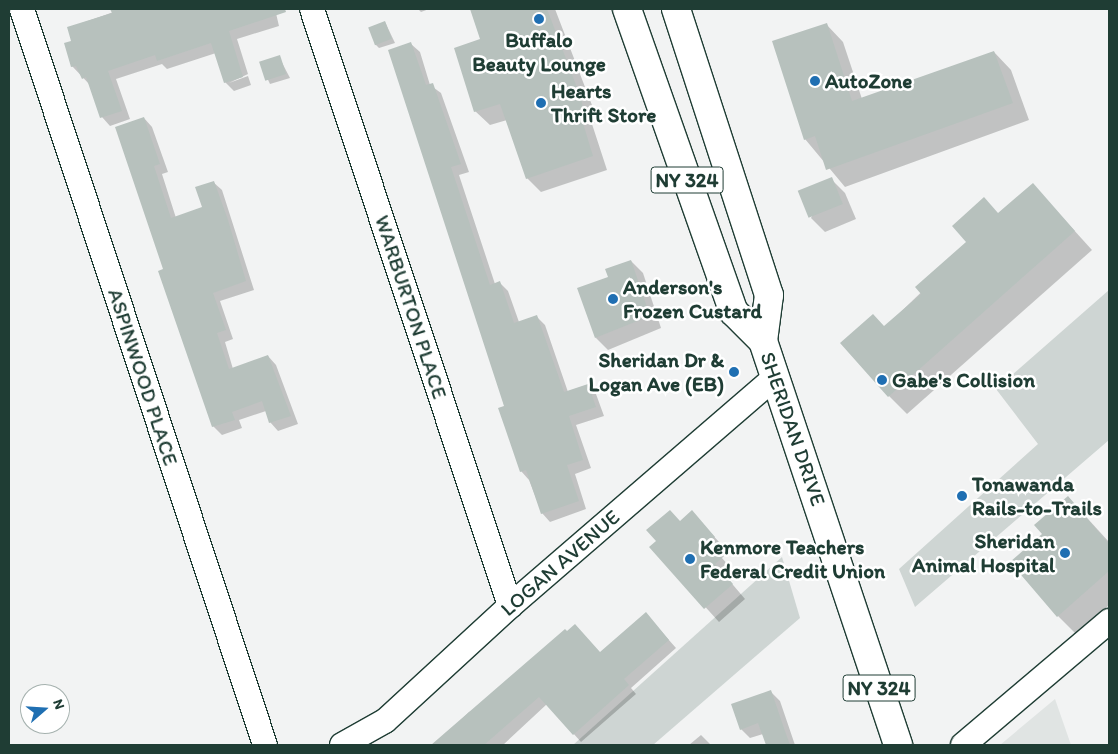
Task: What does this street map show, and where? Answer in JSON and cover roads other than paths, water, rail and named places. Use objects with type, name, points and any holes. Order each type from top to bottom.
[{"type":"main road","name":"SHERIDAN DRIVE","points":[[627,9],[734,312],[763,341],[898,745]]},
{"type":"main road","name":"SHERIDAN DRIVE","points":[[676,9],[770,295],[763,341]]},
{"type":"street","name":"ASPINWOOD PLACE","points":[[22,9],[265,745]]},
{"type":"street","name":"WARBURTON PLACE","points":[[312,9],[510,606]]},
{"type":"street","name":"LOGAN AVENUE","points":[[342,745],[385,721],[510,606],[775,376]]},
{"type":"street","points":[[963,745],[1109,621]]},
{"type":"place","name":"Buffalo Beauty Lounge","points":[[539,19]]},
{"type":"place","name":"AutoZone","points":[[815,81]]},
{"type":"place","name":"Hearts Thrift Store","points":[[541,103]]},
{"type":"place","name":"Anderson's Frozen Custard","points":[[613,299]]},
{"type":"place","name":"Sheridan Dr & Logan Ave (EB)","points":[[734,372]]},
{"type":"place","name":"Gabe's Collision","points":[[882,380]]},
{"type":"place","name":"Tonawanda Rails-to-Trails","points":[[962,496]]},
{"type":"place","name":"Sheridan Animal Hospital","points":[[1065,553]]},
{"type":"place","name":"Kenmore Teachers Federal Credit Union","points":[[690,559]]}]
